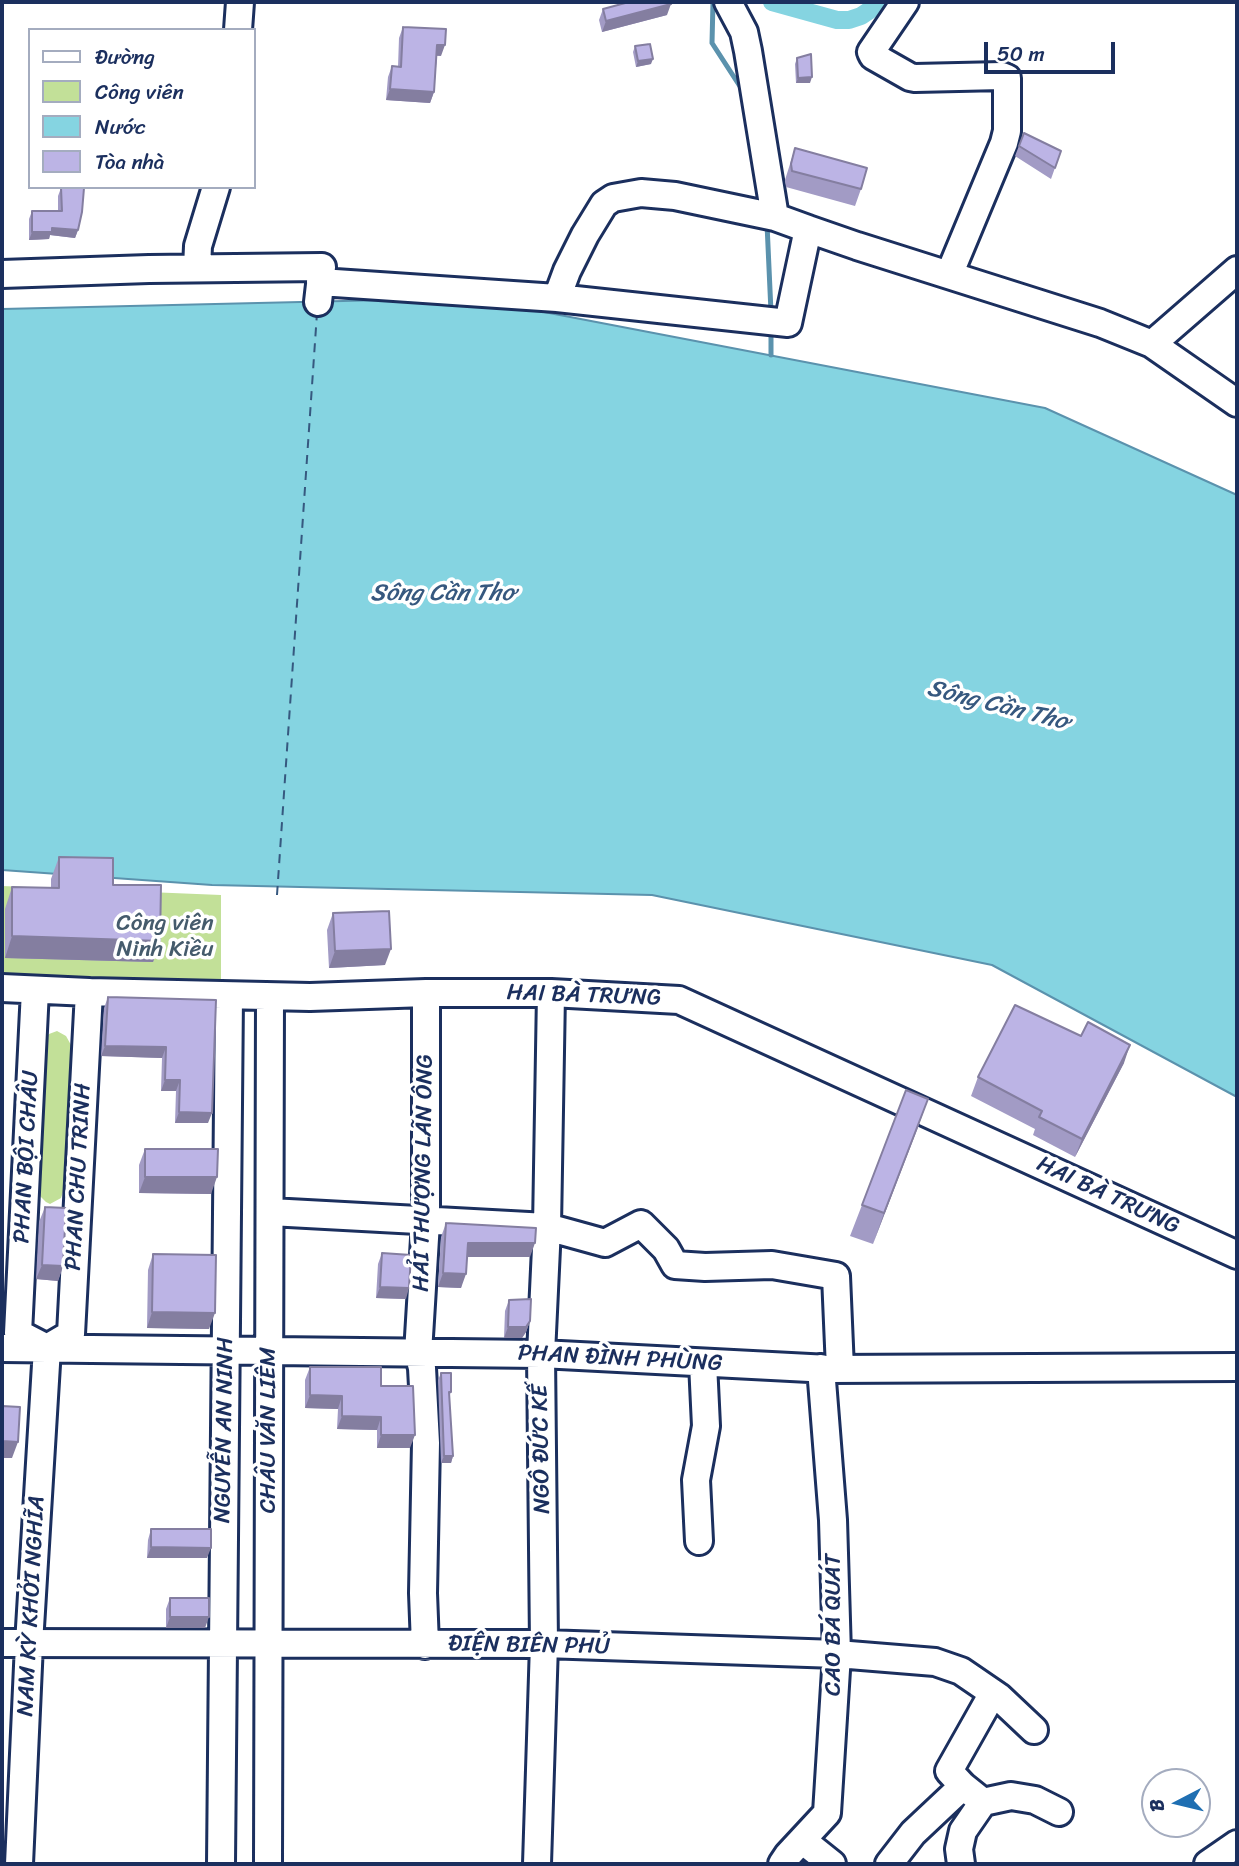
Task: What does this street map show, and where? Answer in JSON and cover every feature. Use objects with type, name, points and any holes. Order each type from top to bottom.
[{"type":"street","points":[[238,28],[240,2]]},
{"type":"street","points":[[905,2],[871,52],[872,56],[915,78],[1007,78],[1007,131],[1004,143],[949,275]]},
{"type":"street","points":[[729,3],[744,32],[748,51],[768,215]]},
{"type":"street","points":[[197,268],[198,246],[215,189]]},
{"type":"street","points":[[557,298],[567,271],[604,204],[613,198],[641,193],[675,196],[768,215],[1100,323],[1152,344],[1237,403]]},
{"type":"street","points":[[2,274],[322,267],[319,292],[557,298],[788,323],[808,229]]},
{"type":"street","points":[[1152,344],[1237,270]]},
{"type":"street","name":"HAI BÀ TRƯNG","points":[[2,988],[270,997],[551,993],[679,999],[1237,1255]]},
{"type":"street","name":"PHAN BỘI CHÂU","points":[[35,990],[18,1333],[47,1348]]},
{"type":"street","name":"PHAN CHU TRINH","points":[[47,1348],[71,1334],[89,992]]},
{"type":"street","name":"HẢI THƯỢNG LÃN ÔNG","points":[[425,1645],[423,1593],[426,1443],[422,1368],[418,1353],[426,1222],[426,993]]},
{"type":"street","name":"NGÔ ĐỨC KẾ","points":[[537,1864],[544,1644],[541,1354],[547,1227],[551,993]]},
{"type":"street","name":"NGUYỄN AN NINH","points":[[221,1864],[229,996]]},
{"type":"street","name":"CHÂU VĂN LIÊM","points":[[268,1864],[270,997]]},
{"type":"street","points":[[270,1212],[547,1227]]},
{"type":"street","name":"CAO BÁ QUÁT","points":[[547,1227],[605,1243],[641,1224],[666,1249],[675,1265],[772,1265],[836,1276],[830,1369],[837,1654],[827,1813],[782,1864]]},
{"type":"street","name":"PHAN ĐÌNH PHÙNG","points":[[2,1348],[541,1354],[830,1369],[1237,1367]]},
{"type":"street","name":"NAM KỲ KHỞI NGHĨA","points":[[19,1864],[47,1348]]},
{"type":"street","points":[[699,1541],[696,1480],[706,1426],[703,1363]]},
{"type":"street","name":"ĐIỆN BIÊN PHỦ","points":[[2,1643],[544,1644],[837,1654],[935,1662],[961,1671],[993,1693],[1034,1730]]},
{"type":"street","points":[[973,1794],[949,1771],[993,1693]]},
{"type":"street","points":[[961,1864],[959,1849],[973,1794]]},
{"type":"street","points":[[889,1864],[914,1833],[973,1794],[1035,1800],[1059,1812]]},
{"type":"street","points":[[802,1840],[832,1864]]},
{"type":"street","points":[[1208,1864],[1237,1844]]},
{"type":"green space","name":"Công viên Ninh Kiều","points":[[2,886],[221,895],[221,985],[2,973]]},
{"type":"green space","points":[[57,1031],[66,1036],[71,1045],[66,1183],[61,1198],[50,1204],[39,1195],[36,1182],[42,1042],[49,1034]]},
{"type":"water","name":"Sông Cần Thơ","points":[[471,298],[1045,408],[1237,495],[1237,1097],[992,965],[652,895],[212,885],[2,870],[2,309]]},
{"type":"building","points":[[629,2],[671,4],[606,21],[603,9]]},
{"type":"building","points":[[403,27],[446,29],[445,45],[437,45],[434,92],[390,89],[392,66],[401,67]]},
{"type":"building","points":[[650,44],[653,59],[638,61],[635,46]]},
{"type":"building","points":[[811,54],[812,77],[798,78],[797,58]]},
{"type":"building","points":[[1024,133],[1061,151],[1055,168],[1019,146]]},
{"type":"building","points":[[795,148],[867,168],[861,189],[792,171]]},
{"type":"building","points":[[61,189],[84,189],[78,230],[52,228],[52,232],[32,232],[32,211],[62,211]]},
{"type":"building","points":[[59,857],[113,858],[113,885],[161,885],[160,941],[12,936],[12,887],[59,888]]},
{"type":"building","points":[[389,911],[391,949],[335,951],[333,913]]},
{"type":"building","points":[[108,997],[216,1000],[212,1113],[179,1112],[180,1080],[165,1080],[166,1047],[105,1046]]},
{"type":"building","points":[[1015,1005],[1081,1036],[1088,1022],[1130,1045],[1082,1139],[1039,1117],[1042,1111],[978,1077]]},
{"type":"building","points":[[906,1090],[928,1099],[884,1213],[862,1205]]},
{"type":"building","points":[[145,1149],[218,1149],[217,1177],[145,1177]]},
{"type":"building","points":[[45,1207],[66,1208],[63,1266],[42,1265]]},
{"type":"building","points":[[446,1223],[536,1228],[535,1243],[468,1243],[466,1274],[443,1273]]},
{"type":"building","points":[[382,1253],[411,1255],[409,1288],[380,1287]]},
{"type":"building","points":[[153,1254],[216,1255],[215,1313],[152,1312]]},
{"type":"building","points":[[531,1299],[530,1321],[526,1327],[508,1327],[509,1300]]},
{"type":"building","points":[[310,1367],[381,1367],[381,1386],[413,1386],[415,1435],[381,1435],[381,1417],[342,1416],[342,1396],[310,1395]]},
{"type":"building","points":[[441,1373],[451,1373],[449,1392],[453,1456],[444,1456]]},
{"type":"building","points":[[2,1406],[20,1407],[18,1442],[2,1441]]},
{"type":"building","points":[[151,1529],[211,1529],[211,1548],[151,1547]]},
{"type":"building","points":[[170,1598],[209,1598],[209,1617],[170,1617]]},
{"type":"waterway","points":[[713,2],[712,43],[743,91]]},
{"type":"waterway","points":[[772,2],[837,20],[861,16],[878,2]]},
{"type":"waterway","points":[[767,224],[771,312]]},
{"type":"waterway","points":[[771,329],[771,355]]},
{"type":"ferry route","points":[[277,895],[317,313]]}]
